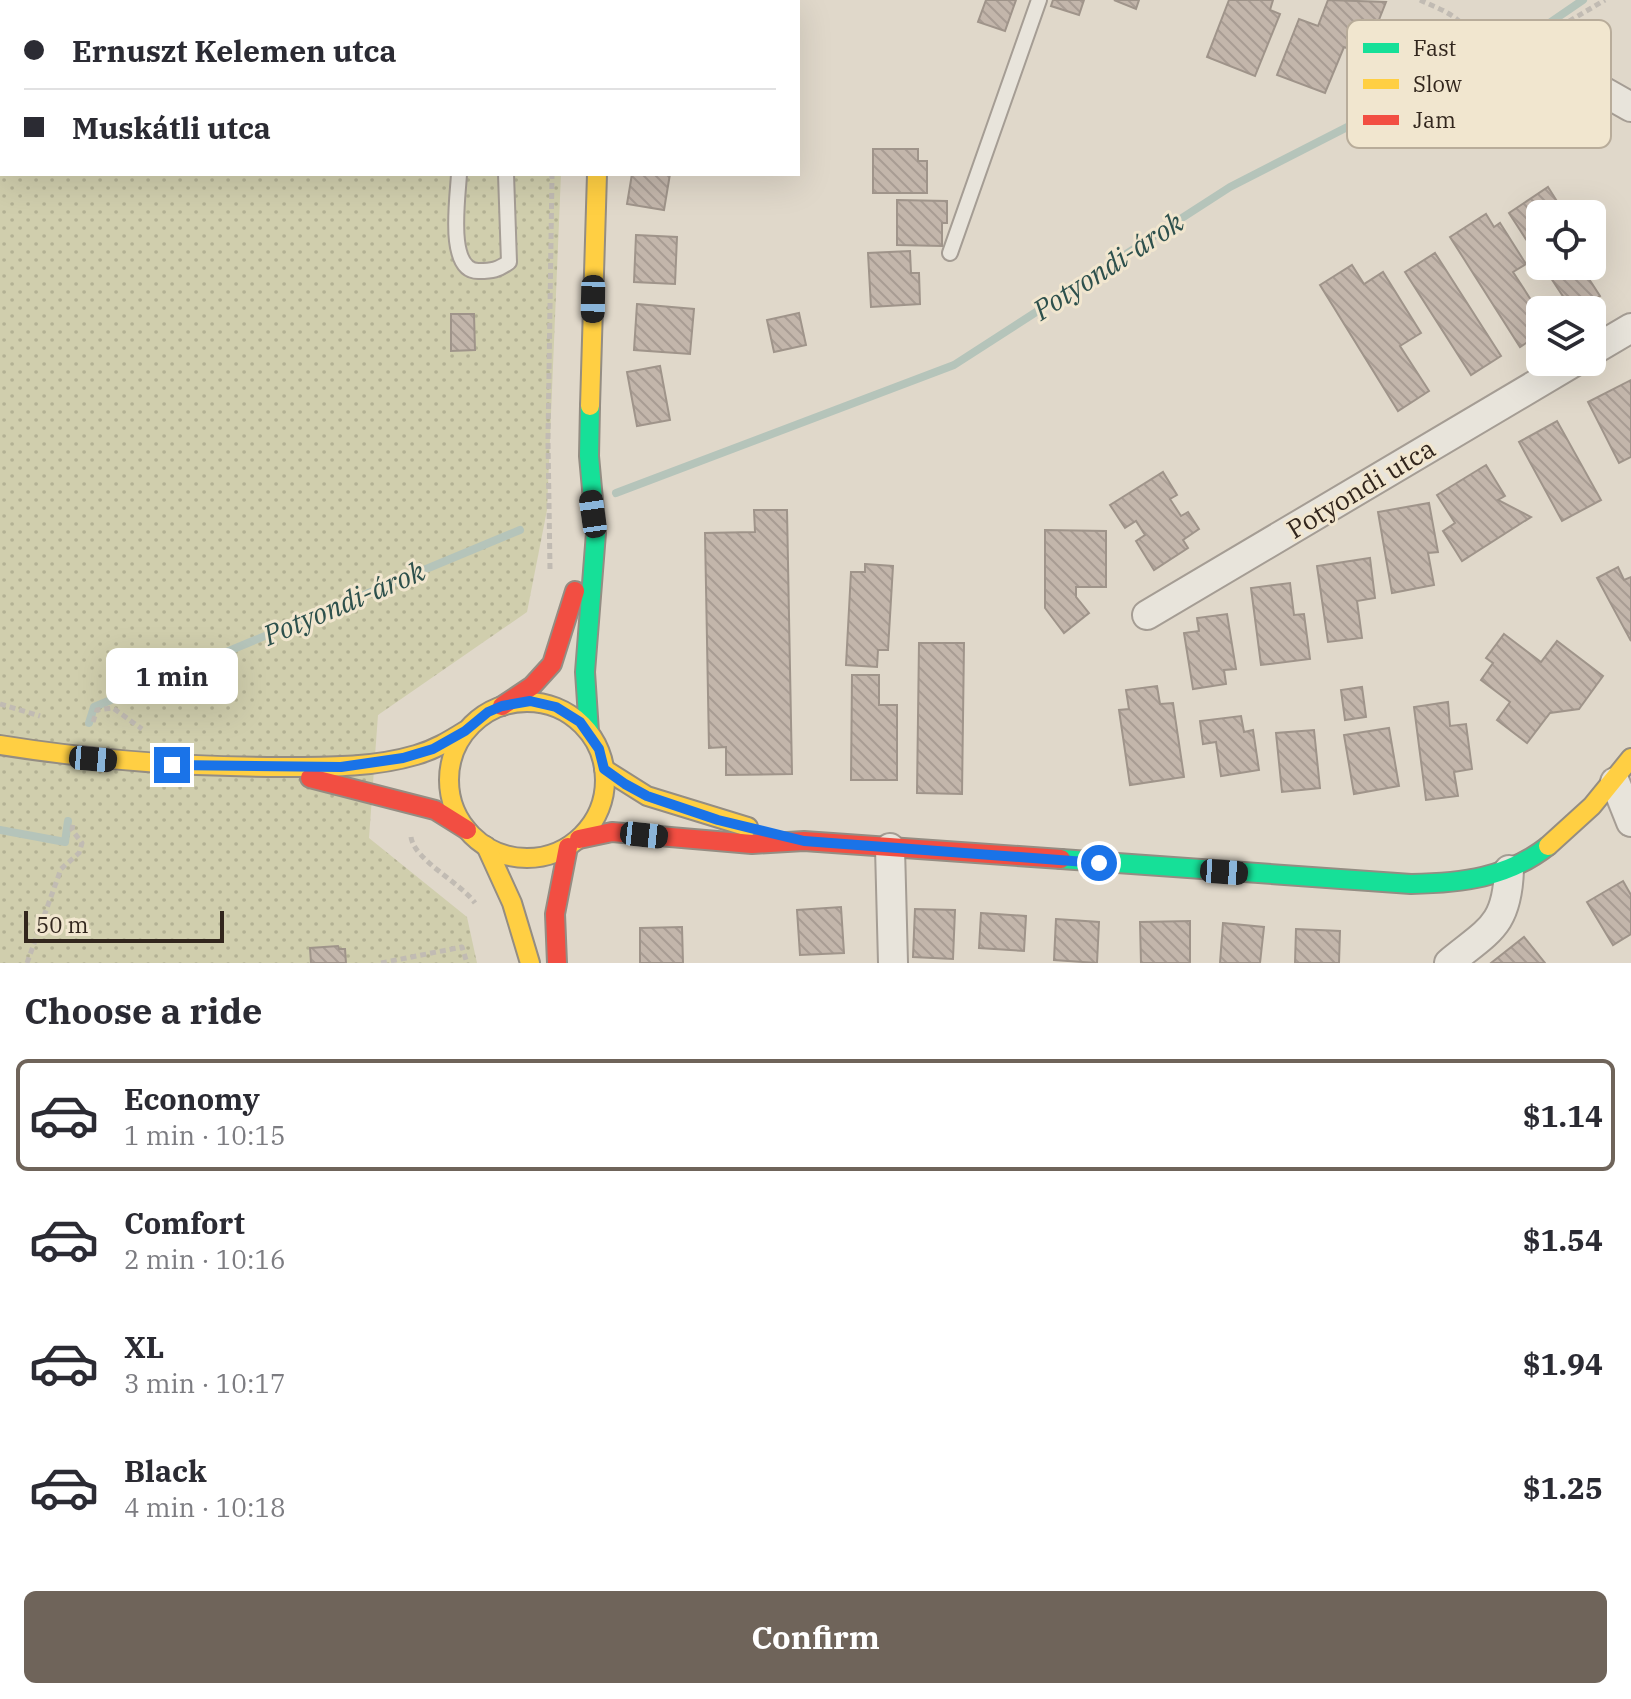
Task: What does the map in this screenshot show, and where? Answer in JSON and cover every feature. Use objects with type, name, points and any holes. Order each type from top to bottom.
[{"type":"main road","points":[[0,745],[67,757],[157,764],[341,767],[403,758],[433,749],[532,686],[552,664],[574,600],[591,496],[597,176]]},
{"type":"main road","points":[[589,732],[585,672],[596,533],[591,496]]},
{"type":"main road","points":[[502,706],[530,701],[569,713],[589,732],[599,749],[604,769],[603,799],[598,814],[573,843],[555,914],[557,963]]},
{"type":"main road","points":[[465,731],[453,755],[449,781],[454,807],[467,830]]},
{"type":"main road","points":[[271,767],[435,810],[486,846],[512,857],[541,857],[573,843],[612,832],[752,844],[804,841],[1411,884],[1483,878],[1509,870],[1559,838],[1615,782],[1631,758]]},
{"type":"main road","points":[[604,769],[647,796],[718,820],[804,841]]},
{"type":"main road","points":[[486,846],[516,906],[530,963]]},
{"type":"street","points":[[1611,94],[1631,107]]},
{"type":"street","points":[[1606,343],[1631,328]]},
{"type":"street","name":"Potyondi utca","points":[[1147,615],[1550,376]]},
{"type":"street","points":[[1615,782],[1631,822]]},
{"type":"street","points":[[890,848],[893,963]]},
{"type":"street","points":[[1449,963],[1495,925],[1508,898],[1509,870]]},
{"type":"lane","points":[[950,253],[1039,0]]},
{"type":"lane","points":[[459,176],[457,250],[462,263],[472,271],[497,270],[509,262],[506,176]]},
{"type":"path","points":[[1420,0],[1457,20]]},
{"type":"path","points":[[1571,20],[1605,0]]},
{"type":"path","points":[[551,570],[548,440],[552,176]]},
{"type":"path","points":[[93,722],[97,710],[113,708],[147,732]]},
{"type":"path","points":[[27,963],[61,869],[79,853],[82,843],[72,830],[73,823]]},
{"type":"path","points":[[381,963],[462,947],[467,963]]},
{"type":"shaded area","points":[[0,176],[561,176],[547,510],[527,612],[378,715],[369,838],[467,917],[477,963],[0,963]]},
{"type":"building","points":[[986,0],[1016,0],[1005,31],[978,22]]},
{"type":"building","points":[[1053,0],[1084,0],[1079,15],[1051,6]]},
{"type":"building","points":[[1114,0],[1139,0],[1136,9]]},
{"type":"building","points":[[1229,0],[1273,0],[1270,10],[1280,14],[1255,76],[1207,57]]},
{"type":"building","points":[[1328,0],[1386,2],[1379,20],[1347,20],[1347,48],[1344,47],[1325,93],[1277,75],[1299,19],[1318,26]]},
{"type":"building","points":[[873,149],[918,149],[918,161],[927,161],[927,193],[873,193]]},
{"type":"building","points":[[632,176],[670,176],[664,210],[627,204]]},
{"type":"building","points":[[1548,187],[1556,200],[1528,200]]},
{"type":"building","points":[[897,200],[947,201],[947,223],[942,223],[942,246],[897,245]]},
{"type":"building","points":[[1526,202],[1526,239],[1509,213]]},
{"type":"building","points":[[1486,214],[1494,227],[1500,223],[1526,264],[1513,272],[1528,296],[1526,296],[1526,343],[1520,347],[1450,237]]},
{"type":"building","points":[[636,235],[677,237],[675,284],[634,282]]},
{"type":"building","points":[[910,251],[911,273],[919,273],[920,304],[871,307],[868,253]]},
{"type":"building","points":[[1435,253],[1501,356],[1471,375],[1405,272]]},
{"type":"building","points":[[1352,265],[1364,284],[1383,272],[1421,333],[1400,346],[1429,391],[1398,411],[1320,285]]},
{"type":"building","points":[[1552,280],[1590,280],[1600,296],[1563,296]]},
{"type":"building","points":[[637,304],[694,309],[690,354],[634,350]]},
{"type":"building","points":[[799,313],[806,345],[774,352],[767,320]]},
{"type":"building","points":[[451,314],[474,314],[475,350],[451,351]]},
{"type":"building","points":[[660,366],[670,420],[637,426],[627,372]]},
{"type":"building","points":[[1631,380],[1631,457],[1619,463],[1588,402]]},
{"type":"building","points":[[1557,421],[1601,500],[1562,521],[1519,442]]},
{"type":"building","points":[[1486,465],[1505,496],[1498,500],[1531,517],[1462,561],[1443,531],[1455,523],[1437,495]]},
{"type":"building","points":[[1163,472],[1177,495],[1170,499],[1181,516],[1188,512],[1199,529],[1183,540],[1188,548],[1154,570],[1136,541],[1145,535],[1136,521],[1125,528],[1110,505]]},
{"type":"building","points":[[1429,503],[1438,552],[1428,553],[1434,585],[1392,593],[1378,512]]},
{"type":"building","points":[[754,510],[787,510],[792,774],[726,775],[726,747],[709,748],[705,533],[755,532]]},
{"type":"building","points":[[1045,530],[1106,531],[1106,587],[1076,587],[1076,597],[1089,613],[1064,633],[1045,608]]},
{"type":"building","points":[[1370,558],[1375,598],[1357,601],[1362,638],[1328,642],[1317,566]]},
{"type":"building","points":[[865,564],[893,566],[888,650],[878,650],[877,667],[846,665],[851,572],[865,572]]},
{"type":"building","points":[[1618,567],[1624,580],[1631,577],[1631,641],[1597,578]]},
{"type":"building","points":[[1290,583],[1294,615],[1304,614],[1310,659],[1261,665],[1251,588]]},
{"type":"building","points":[[1227,614],[1236,669],[1224,670],[1226,684],[1193,689],[1184,633],[1199,631],[1197,618]]},
{"type":"building","points":[[1504,634],[1541,662],[1557,641],[1603,676],[1579,709],[1550,713],[1527,743],[1497,720],[1510,702],[1481,680],[1493,663],[1486,658]]},
{"type":"building","points":[[919,643],[964,643],[962,794],[917,793]]},
{"type":"building","points":[[852,675],[879,675],[879,705],[897,705],[897,780],[851,780]]},
{"type":"building","points":[[1157,686],[1160,704],[1173,703],[1184,777],[1130,785],[1119,710],[1129,709],[1126,690]]},
{"type":"building","points":[[1362,687],[1366,717],[1345,720],[1341,690]]},
{"type":"building","points":[[1448,702],[1450,726],[1466,724],[1472,769],[1454,772],[1458,796],[1426,800],[1414,707]]},
{"type":"building","points":[[1241,716],[1244,732],[1253,730],[1259,770],[1221,776],[1216,742],[1203,744],[1200,721]]},
{"type":"building","points":[[1389,728],[1399,786],[1354,794],[1344,735]]},
{"type":"building","points":[[1314,730],[1320,788],[1282,792],[1276,733]]},
{"type":"building","points":[[1623,881],[1631,895],[1631,934],[1613,945],[1587,902]]},
{"type":"building","points":[[841,907],[844,953],[800,955],[797,910]]},
{"type":"building","points":[[915,909],[955,910],[953,959],[913,957]]},
{"type":"building","points":[[981,913],[1026,916],[1024,951],[979,948]]},
{"type":"building","points":[[1056,919],[1099,922],[1097,963],[1054,960]]},
{"type":"building","points":[[1190,921],[1190,963],[1141,963],[1140,922]]},
{"type":"building","points":[[1223,923],[1264,927],[1260,963],[1220,963]]},
{"type":"building","points":[[682,927],[683,963],[640,963],[640,928]]},
{"type":"building","points":[[1296,929],[1340,931],[1339,963],[1295,963]]},
{"type":"building","points":[[1524,937],[1545,963],[1491,963]]},
{"type":"building","points":[[338,946],[345,949],[346,963],[311,963],[310,948]]},
{"type":"waterway","name":"Potyondi-árok","points":[[1554,20],[1583,0]]},
{"type":"waterway","name":"Potyondi-árok","points":[[616,493],[954,365],[1230,187],[1347,127]]},
{"type":"waterway","name":"Potyondi-árok","points":[[89,723],[94,707],[520,530]]},
{"type":"waterway","name":"Potyondi-árok","points":[[0,830],[65,842],[68,821]]},
{"type":"traffic: fast","points":[[589,732],[585,672],[596,533],[589,456],[590,406]]},
{"type":"traffic: fast","points":[[1061,859],[1411,884],[1483,877],[1516,865],[1548,846]]},
{"type":"traffic: slow","points":[[590,406],[597,176]]},
{"type":"traffic: slow","points":[[527,702],[557,708],[582,725],[599,750],[605,780],[599,810],[582,835],[557,852],[527,858],[497,852],[472,835],[455,810],[449,780],[455,750],[472,725],[497,708],[527,702]]},
{"type":"traffic: slow","points":[[0,745],[105,759],[175,764],[332,767],[366,765],[416,755],[465,731]]},
{"type":"traffic: slow","points":[[1548,846],[1592,806],[1631,758]]},
{"type":"traffic: slow","points":[[604,769],[647,796],[748,827]]},
{"type":"traffic: slow","points":[[486,846],[512,903],[530,963]]},
{"type":"traffic: jam","points":[[502,706],[532,686],[552,664],[575,591]]},
{"type":"traffic: jam","points":[[310,778],[435,810],[467,830]]},
{"type":"traffic: jam","points":[[579,839],[612,832],[752,844],[804,841],[1061,859]]},
{"type":"traffic: jam","points":[[557,963],[555,914],[568,847]]},
{"type":"route","points":[[172,765],[341,767],[403,758],[433,749],[465,731],[488,712],[516,702],[530,701],[556,707],[580,722],[599,749],[604,769],[625,784],[647,796],[718,820],[804,841],[1099,863]]}]
